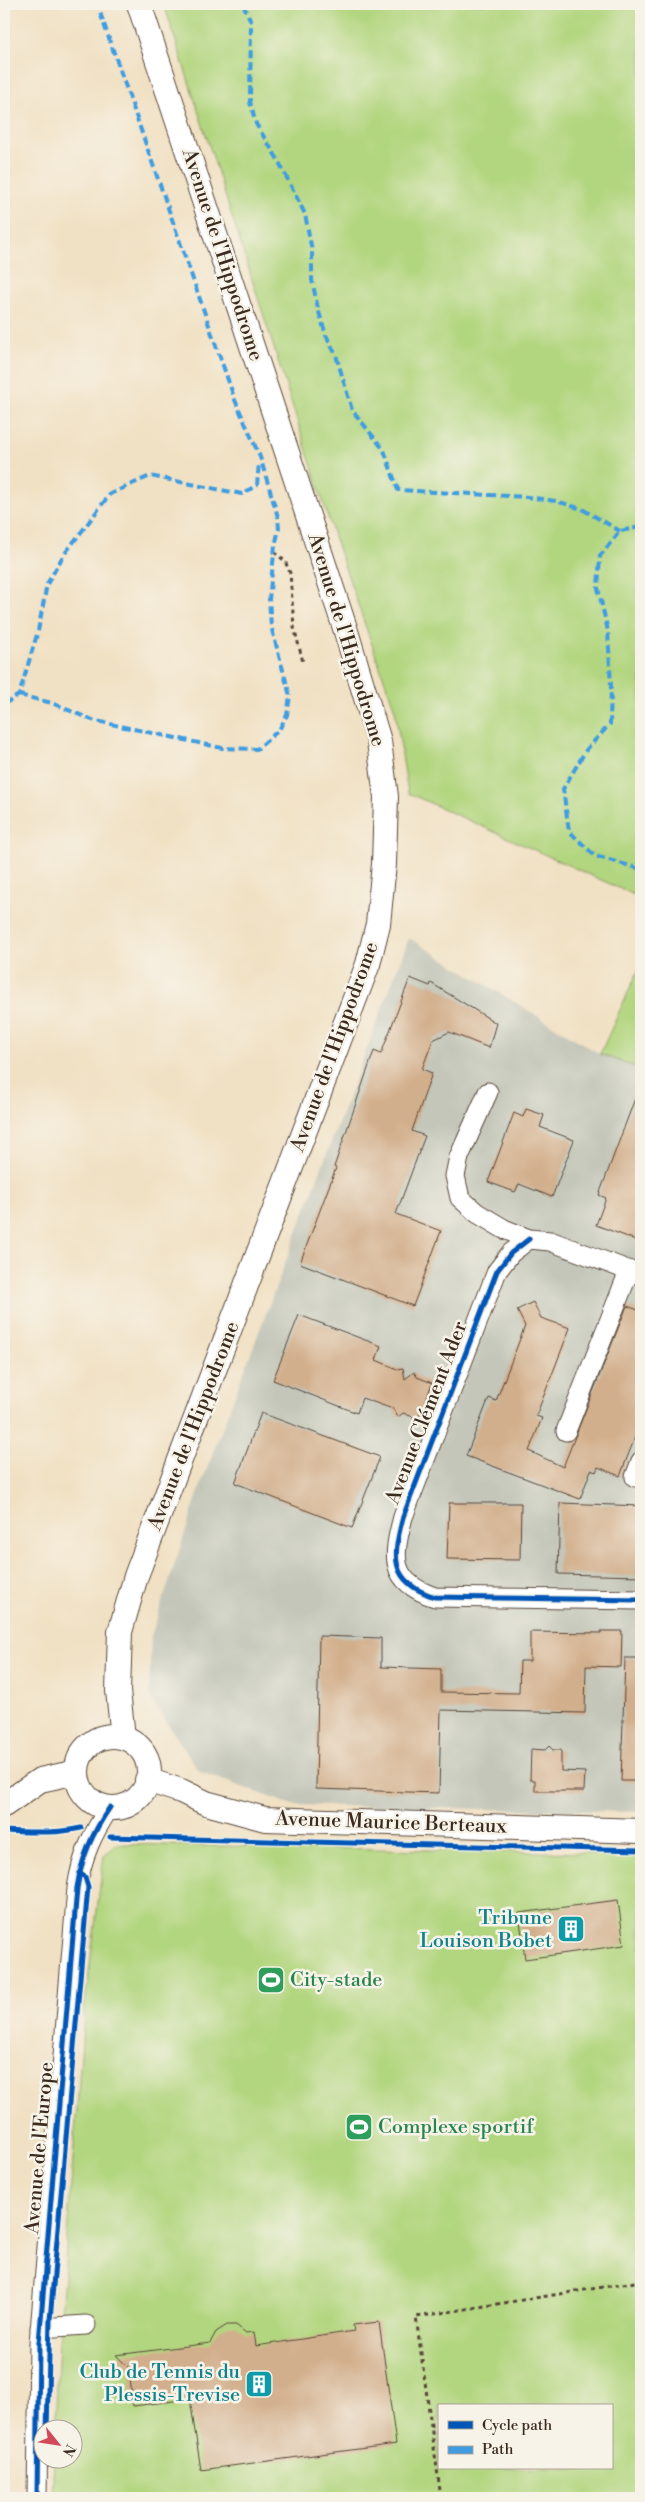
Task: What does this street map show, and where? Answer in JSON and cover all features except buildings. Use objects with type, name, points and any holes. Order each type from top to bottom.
[{"type":"main road","name":"Avenue de l'Hippodrome","points":[[123,1737],[118,1691],[120,1632],[136,1576],[368,964],[378,924],[382,888],[386,797],[379,742],[345,628],[139,4]]},
{"type":"main road","points":[[112,1736],[123,1737],[141,1749],[149,1770],[147,1780],[137,1798],[125,1805],[110,1807],[95,1802],[83,1792],[77,1772],[83,1751],[91,1743],[112,1736]]},
{"type":"main road","points":[[4,1805],[40,1780],[77,1772]]},
{"type":"main road","name":"Avenue Maurice Berteaux","points":[[147,1780],[181,1791],[206,1803],[264,1819],[641,1831]]},
{"type":"street","points":[[488,1092],[459,1157],[454,1176],[460,1198],[477,1213],[504,1229],[529,1239],[550,1241],[635,1273],[566,1431]]},
{"type":"street","name":"Avenue Clément Ader","points":[[529,1239],[511,1253],[497,1271],[404,1517],[395,1547],[398,1568],[406,1580],[421,1592],[434,1597],[641,1600]]},
{"type":"street","name":"Avenue de l'Europe","points":[[37,2498],[40,2328],[77,1888],[81,1864],[88,1844],[110,1807]]},
{"type":"street","points":[[40,2328],[86,2325]]},
{"type":"path","points":[[274,552],[285,561],[290,573],[294,627],[303,662]]},
{"type":"path","points":[[441,2498],[416,2317],[641,2281]]},
{"type":"shaded area","points":[[409,938],[600,1054],[641,1069],[641,1812],[292,1805],[200,1772],[149,1696],[151,1636],[203,1479]]},
{"type":"green space","points":[[164,4],[641,4],[641,898],[408,793],[395,710],[336,542]]},
{"type":"green space","points":[[641,964],[641,1069],[600,1054]]},
{"type":"green space","name":"Complexe sportif","points":[[116,1844],[641,1854],[641,2498],[52,2498],[53,2470],[82,2470],[82,2420],[55,2420],[59,2341],[85,2003],[104,1855]]},
{"type":"marked path","points":[[19,695],[52,703],[92,720],[222,748],[257,749],[279,730],[287,715],[290,696],[271,626],[269,599],[275,546],[279,529],[278,517],[260,457],[235,400],[97,4]]},
{"type":"marked path","points":[[243,4],[251,22],[250,102],[256,124],[277,158],[305,214],[312,251],[312,280],[318,309],[326,335],[336,355],[352,410],[384,450],[398,490],[527,497],[556,501],[582,509],[620,531]]},
{"type":"marked path","points":[[4,704],[19,695],[38,631],[47,584],[63,556],[110,494],[150,476],[242,494],[257,485],[259,463]]},
{"type":"marked path","points":[[641,527],[620,531],[600,556],[598,588],[608,631],[611,686],[610,724],[586,750],[563,789],[569,831],[595,856],[641,869]]},
{"type":"cycle path","points":[[529,1239],[511,1253],[497,1271],[403,1517],[397,1543],[396,1555],[398,1566],[409,1584],[435,1597],[641,1600]]},
{"type":"cycle path","points":[[37,2498],[39,2343],[77,1888],[89,1846],[110,1807]]},
{"type":"cycle path","points":[[4,1831],[52,1832],[81,1828]]},
{"type":"cycle path","points":[[110,1837],[641,1850]]},
{"type":"cycle path","points":[[47,2420],[50,2320],[88,1887],[85,1877],[79,1873]]},
{"type":"place","name":"Tribune Louison Bobet","points":[[571,1929]]},
{"type":"place","name":"City-stade","points":[[271,1980]]},
{"type":"place","name":"Complexe sportif","points":[[359,2127]]},
{"type":"place","name":"Club de Tennis du Plessis-Trevise","points":[[259,2384]]}]
